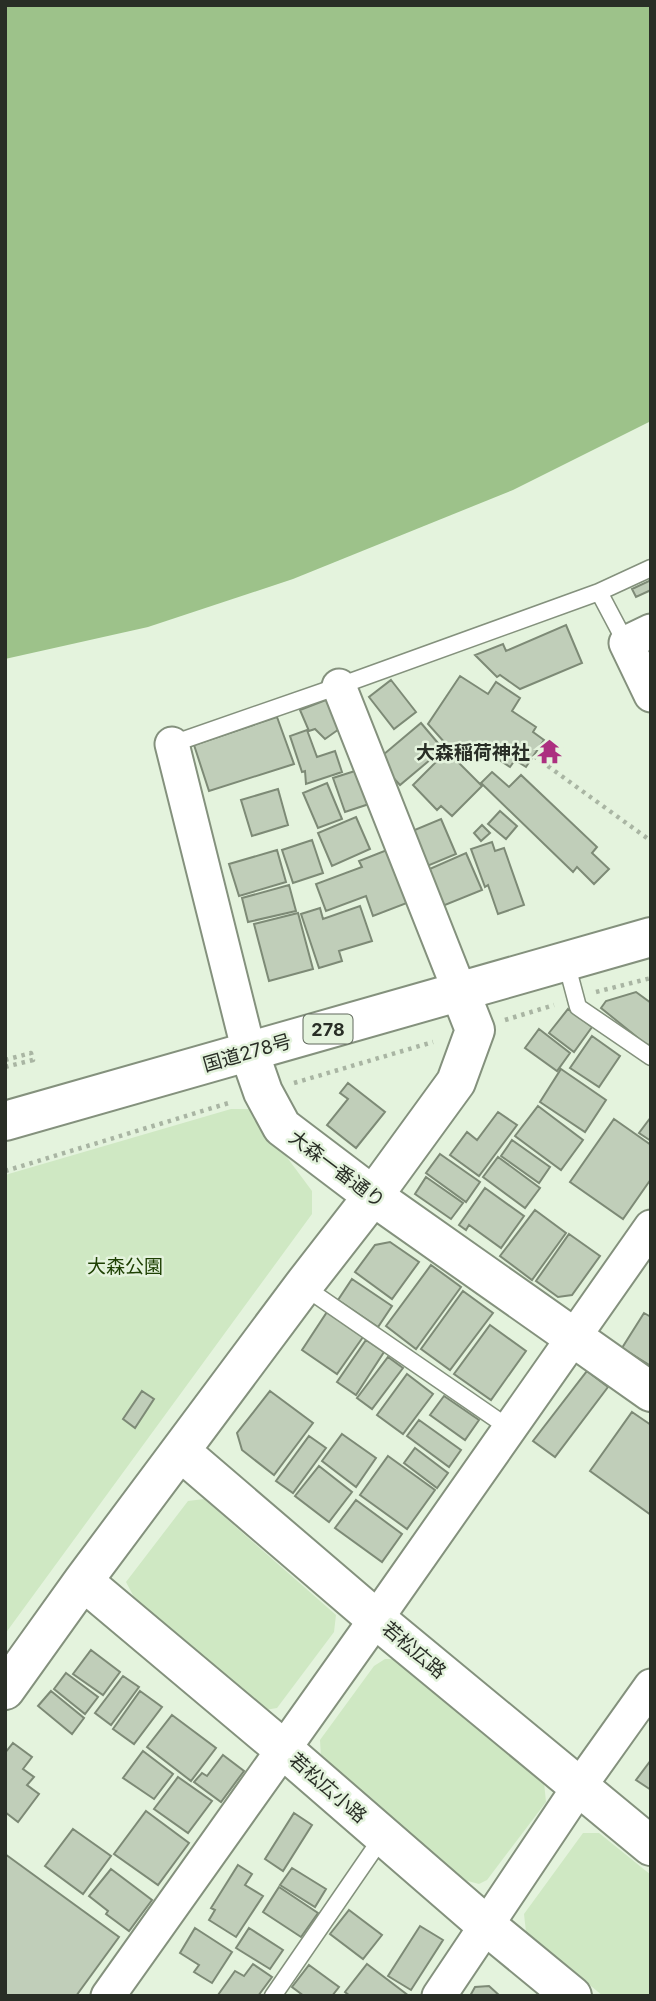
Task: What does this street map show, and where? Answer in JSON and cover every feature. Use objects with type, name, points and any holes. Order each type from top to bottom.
[{"type":"main road","name":"国道278号","points":[[5,1121],[460,992],[571,980],[651,937]]},
{"type":"main road","points":[[5,1690],[83,1581],[456,1082],[475,1030],[460,992]]},
{"type":"main road","name":"大森一番通り","points":[[249,1052],[263,1092],[282,1127],[373,1196],[651,1392]]},
{"type":"main road","name":"若松広路","points":[[180,1451],[376,1619],[651,1846]]},
{"type":"main road","name":"若松広小路","points":[[83,1581],[572,1996]]},
{"type":"street","points":[[638,637],[651,695]]},
{"type":"street","points":[[339,687],[460,992]]},
{"type":"street","name":"大森一番通り","points":[[172,744],[249,1052]]},
{"type":"street","points":[[108,1996],[651,1227]]},
{"type":"street","points":[[439,1996],[579,1787],[651,1686]]},
{"type":"lane","points":[[172,744],[339,687],[599,592],[651,569]]},
{"type":"lane","points":[[599,592],[638,637]]},
{"type":"lane","points":[[571,980],[578,1007],[651,1057]]},
{"type":"lane","points":[[303,1286],[509,1428]]},
{"type":"lane","points":[[273,1996],[383,1836]]},
{"type":"path","points":[[534,756],[651,841]]},
{"type":"path","points":[[5,1171],[475,1030],[571,980],[651,978]]},
{"type":"path","points":[[5,1060],[31,1053],[33,1060],[5,1067]]},
{"type":"green space","name":"大森公園","points":[[231,1109],[251,1109],[312,1191],[312,1214],[5,1634],[5,1175]]},
{"type":"green space","points":[[204,1499],[336,1615],[334,1632],[277,1708],[259,1711],[135,1599],[126,1582],[188,1501]]},
{"type":"green space","points":[[385,1659],[395,1659],[544,1782],[546,1802],[487,1880],[479,1884],[464,1880],[321,1758],[320,1740],[374,1666]]},
{"type":"green space","points":[[583,1833],[599,1833],[651,1875],[651,1996],[603,1996],[526,1932],[524,1914]]},
{"type":"shaded area","points":[[5,5],[651,5],[651,421],[513,490],[293,579],[148,627],[5,659]]},
{"type":"building","points":[[651,580],[651,590],[636,597],[632,589]]},
{"type":"building","points":[[566,625],[582,663],[520,689],[500,675],[497,677],[475,655],[503,644],[506,651]]},
{"type":"building","points":[[460,676],[488,694],[496,682],[520,698],[512,711],[536,727],[533,732],[544,740],[526,767],[515,760],[510,767],[483,749],[476,760],[457,747],[455,750],[445,743],[428,724]]},
{"type":"building","points":[[391,680],[416,712],[394,729],[369,697]]},
{"type":"building","points":[[331,698],[342,727],[325,739],[315,729],[309,731],[300,710]]},
{"type":"building","points":[[277,717],[294,764],[209,791],[194,745]]},
{"type":"building","points":[[421,723],[443,749],[400,785],[377,760]]},
{"type":"building","points":[[307,730],[317,757],[335,751],[342,772],[306,784],[305,771],[302,772],[290,736]]},
{"type":"building","points":[[447,751],[482,786],[452,816],[441,806],[437,810],[413,785]]},
{"type":"building","points":[[358,770],[369,804],[345,812],[333,778]]},
{"type":"building","points":[[492,772],[509,787],[521,775],[597,847],[592,853],[609,869],[594,884],[577,867],[573,872],[481,783]]},
{"type":"building","points":[[327,783],[342,819],[318,828],[303,793]]},
{"type":"building","points":[[278,789],[288,825],[252,836],[241,800]]},
{"type":"building","points":[[500,811],[517,826],[506,839],[488,824]]},
{"type":"building","points":[[356,817],[370,849],[332,866],[318,833]]},
{"type":"building","points":[[441,819],[456,854],[420,869],[405,834]]},
{"type":"building","points":[[482,825],[490,833],[481,841],[474,833]]},
{"type":"building","points":[[312,840],[323,873],[293,883],[282,850]]},
{"type":"building","points":[[492,842],[495,851],[504,848],[524,905],[498,914],[471,849]]},
{"type":"building","points":[[392,848],[412,901],[373,916],[366,896],[326,911],[316,884],[362,867],[359,861]]},
{"type":"building","points":[[277,850],[286,882],[239,896],[229,864]]},
{"type":"building","points":[[466,853],[482,890],[440,907],[425,871]]},
{"type":"building","points":[[289,885],[296,911],[248,922],[242,898]]},
{"type":"building","points":[[360,906],[372,941],[339,951],[342,961],[319,968],[301,914],[320,908],[323,919]]},
{"type":"building","points":[[298,913],[313,969],[269,981],[254,924]]},
{"type":"building","points":[[636,992],[651,1003],[651,1042],[648,1046],[601,1008],[606,1001]]},
{"type":"building","points":[[568,1009],[592,1027],[574,1052],[549,1033]]},
{"type":"building","points":[[539,1029],[570,1053],[557,1071],[525,1048]]},
{"type":"building","points":[[592,1036],[620,1056],[599,1087],[570,1068]]},
{"type":"building","points":[[561,1069],[606,1100],[585,1132],[540,1102]]},
{"type":"building","points":[[348,1083],[385,1112],[356,1148],[327,1125],[348,1099],[340,1093]]},
{"type":"building","points":[[538,1106],[583,1140],[561,1170],[515,1136]]},
{"type":"building","points":[[498,1112],[517,1125],[479,1176],[450,1155],[467,1132],[477,1140]]},
{"type":"building","points":[[651,1117],[651,1141],[639,1133]]},
{"type":"building","points":[[614,1119],[651,1145],[651,1179],[623,1219],[570,1182]]},
{"type":"building","points":[[512,1140],[550,1167],[539,1183],[501,1156]]},
{"type":"building","points":[[440,1154],[480,1182],[466,1202],[426,1173]]},
{"type":"building","points":[[498,1157],[540,1188],[525,1208],[483,1177]]},
{"type":"building","points":[[426,1177],[463,1203],[451,1219],[415,1194]]},
{"type":"building","points":[[485,1188],[524,1216],[501,1248],[469,1225],[466,1230],[459,1225]]},
{"type":"building","points":[[535,1210],[566,1233],[532,1280],[500,1256]]},
{"type":"building","points":[[569,1234],[600,1256],[572,1295],[558,1297],[536,1281]]},
{"type":"building","points":[[390,1242],[419,1262],[392,1299],[355,1272],[375,1245]]},
{"type":"building","points":[[431,1265],[461,1287],[416,1349],[386,1326]]},
{"type":"building","points":[[352,1279],[392,1306],[378,1327],[338,1300]]},
{"type":"building","points":[[463,1291],[493,1313],[450,1370],[421,1349]]},
{"type":"building","points":[[327,1312],[363,1337],[337,1374],[302,1350]]},
{"type":"building","points":[[644,1313],[651,1317],[651,1366],[622,1348]]},
{"type":"building","points":[[490,1325],[526,1351],[491,1400],[454,1374]]},
{"type":"building","points":[[366,1340],[384,1352],[356,1395],[337,1382]]},
{"type":"building","points":[[388,1357],[403,1368],[372,1409],[357,1398]]},
{"type":"building","points":[[587,1371],[608,1387],[555,1457],[533,1441]]},
{"type":"building","points":[[407,1374],[433,1394],[403,1434],[377,1415]]},
{"type":"building","points":[[142,1391],[154,1399],[135,1428],[123,1419]]},
{"type":"building","points":[[270,1391],[313,1423],[274,1475],[242,1450],[237,1433]]},
{"type":"building","points":[[444,1396],[479,1420],[465,1440],[430,1415]]},
{"type":"building","points":[[632,1412],[651,1425],[651,1515],[590,1471]]},
{"type":"building","points":[[419,1420],[461,1450],[449,1467],[407,1436]]},
{"type":"building","points":[[342,1434],[376,1458],[356,1487],[322,1461]]},
{"type":"building","points":[[309,1436],[326,1448],[293,1493],[276,1481]]},
{"type":"building","points":[[415,1448],[448,1473],[437,1488],[404,1463]]},
{"type":"building","points":[[388,1456],[435,1490],[407,1529],[360,1495]]},
{"type":"building","points":[[319,1466],[352,1492],[329,1522],[295,1496]]},
{"type":"building","points":[[356,1500],[402,1534],[382,1562],[335,1528]]},
{"type":"building","points":[[91,1650],[120,1672],[103,1695],[73,1674]]},
{"type":"building","points":[[66,1673],[98,1697],[85,1714],[54,1689]]},
{"type":"building","points":[[123,1676],[139,1687],[111,1725],[95,1713]]},
{"type":"building","points":[[51,1691],[84,1718],[72,1734],[38,1706]]},
{"type":"building","points":[[140,1691],[162,1707],[134,1744],[113,1729]]},
{"type":"building","points":[[172,1715],[216,1748],[191,1781],[147,1747]]},
{"type":"building","points":[[13,1743],[32,1757],[23,1769],[34,1777],[27,1785],[39,1794],[18,1822],[5,1812],[5,1753]]},
{"type":"building","points":[[143,1751],[173,1774],[154,1799],[123,1778]]},
{"type":"building","points":[[223,1755],[244,1771],[221,1802],[194,1782],[202,1773],[207,1776]]},
{"type":"building","points":[[651,1760],[651,1790],[636,1780]]},
{"type":"building","points":[[178,1777],[212,1801],[188,1833],[154,1809]]},
{"type":"building","points":[[146,1811],[189,1843],[158,1885],[114,1854]]},
{"type":"building","points":[[294,1813],[312,1825],[283,1871],[265,1859]]},
{"type":"building","points":[[73,1829],[111,1856],[83,1894],[45,1866]]},
{"type":"building","points":[[5,1854],[119,1937],[76,1996],[5,1996]]},
{"type":"building","points":[[238,1865],[252,1874],[245,1885],[263,1896],[236,1937],[209,1920],[215,1910],[211,1908]]},
{"type":"building","points":[[292,1868],[326,1889],[315,1907],[280,1885]]},
{"type":"building","points":[[111,1869],[152,1900],[129,1931],[106,1914],[108,1911],[89,1896]]},
{"type":"building","points":[[279,1887],[318,1913],[301,1937],[263,1912]]},
{"type":"building","points":[[349,1910],[382,1935],[363,1959],[330,1934]]},
{"type":"building","points":[[420,1926],[443,1940],[411,1990],[388,1976]]},
{"type":"building","points":[[195,1928],[232,1952],[212,1983],[194,1972],[199,1965],[180,1953]]},
{"type":"building","points":[[249,1928],[283,1950],[270,1969],[236,1948]]},
{"type":"building","points":[[253,1964],[272,1977],[258,1996],[218,1995],[235,1971],[244,1976]]},
{"type":"building","points":[[367,1964],[409,1996],[350,1996],[345,1992]]},
{"type":"building","points":[[309,1965],[339,1987],[332,1996],[304,1996],[292,1987]]},
{"type":"building","points":[[489,1986],[500,1996],[470,1996],[475,1987]]},
{"type":"place","name":"大森稲荷神社","points":[[550,752]]}]
